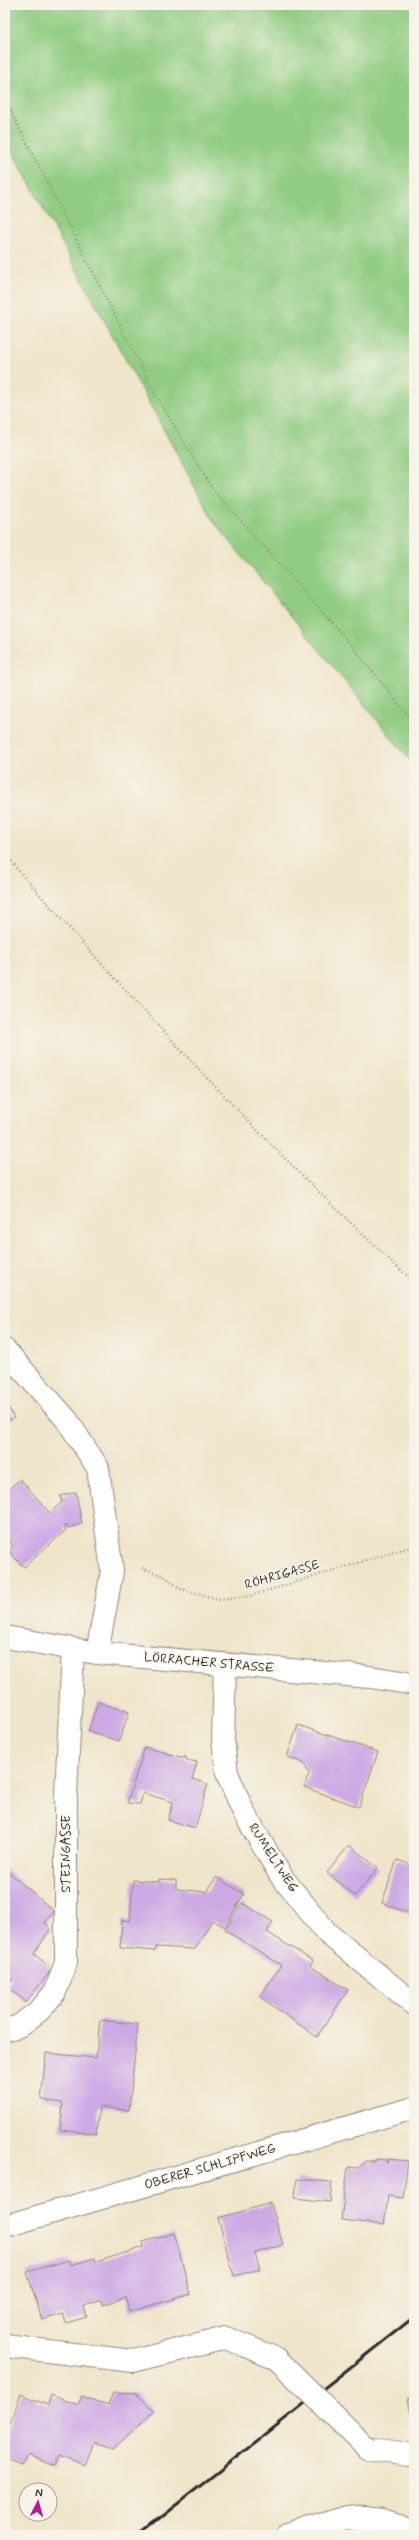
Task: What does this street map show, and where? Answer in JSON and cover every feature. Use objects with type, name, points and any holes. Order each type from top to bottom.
[{"type":"street","points":[[5,1350],[67,1420],[98,1468],[112,1571],[96,1654]]},
{"type":"street","name":"LÖRRACHER STRASSE","points":[[5,1637],[96,1654],[370,1677],[414,1684]]},
{"type":"street","name":"STEINGASSE","points":[[5,2030],[19,2026],[40,2010],[55,1992],[66,1963],[66,1795],[73,1650]]},
{"type":"street","name":"RUMELTWEG","points":[[225,1665],[223,1740],[226,1773],[244,1813],[281,1876],[326,1933],[414,2004]]},
{"type":"street","name":"OBERER SCHLIPFWEG","points":[[5,2226],[414,2108]]},
{"type":"street","points":[[5,2344],[13,2347],[133,2361],[226,2338],[277,2359],[367,2448],[414,2455]]},
{"type":"street","points":[[287,2535],[347,2517],[381,2521],[414,2530]]},
{"type":"path","points":[[5,100],[155,394],[211,487],[353,647],[414,724]]},
{"type":"path","points":[[5,851],[17,868],[163,1032],[338,1213],[414,1282]]},
{"type":"path","name":"RÖHRIGASSE","points":[[112,1571],[133,1567],[150,1569],[181,1589],[220,1599],[250,1596],[414,1546]]},
{"type":"green space","points":[[5,5],[414,5],[414,765],[214,522],[5,138]]},
{"type":"building","points":[[5,1401],[14,1418],[5,1423]]},
{"type":"building","points":[[20,1479],[50,1513],[62,1502],[60,1496],[76,1492],[82,1524],[67,1528],[67,1525],[64,1527],[66,1530],[24,1567],[8,1551],[13,1546],[5,1537],[5,1492]]},
{"type":"building","points":[[98,1702],[129,1712],[119,1741],[88,1731]]},
{"type":"building","points":[[298,1725],[378,1752],[359,1807],[304,1787],[309,1774],[304,1763],[287,1757]]},
{"type":"building","points":[[145,1747],[184,1758],[185,1756],[187,1760],[197,1762],[192,1779],[208,1784],[195,1828],[168,1820],[173,1802],[143,1793],[140,1804],[127,1803]]},
{"type":"building","points":[[349,1845],[378,1868],[355,1896],[327,1873]]},
{"type":"building","points":[[397,1860],[414,1866],[414,1915],[382,1903]]},
{"type":"building","points":[[5,1869],[54,1911],[45,1923],[51,1928],[34,1954],[52,1969],[26,2002],[6,1986],[12,1980],[5,1974]]},
{"type":"building","points":[[216,1877],[244,1894],[225,1927],[212,1920],[195,1949],[156,1947],[155,1951],[120,1948],[122,1920],[130,1921],[133,1880],[159,1882],[159,1879],[176,1880],[176,1889],[207,1892]]},
{"type":"building","points":[[242,1903],[273,1922],[267,1932],[313,1961],[310,1966],[348,1990],[317,2037],[260,1997],[281,1965],[225,1930]]},
{"type":"building","points":[[100,2020],[138,2024],[129,2110],[99,2107],[96,2134],[60,2130],[63,2103],[41,2100],[46,2053],[96,2058]]},
{"type":"building","points":[[377,2159],[386,2160],[387,2163],[388,2159],[408,2161],[403,2198],[388,2196],[384,2225],[341,2220],[348,2167],[358,2168],[366,2161],[374,2161]]},
{"type":"building","points":[[297,2179],[332,2182],[330,2202],[295,2198]]},
{"type":"building","points":[[271,2203],[283,2245],[255,2253],[260,2269],[234,2276],[218,2218]]},
{"type":"building","points":[[174,2233],[191,2294],[129,2312],[126,2297],[103,2305],[102,2300],[84,2306],[87,2317],[66,2323],[63,2314],[42,2320],[27,2272],[70,2260],[71,2265],[95,2258],[96,2262],[144,2247],[143,2242]]},
{"type":"building","points":[[113,2392],[136,2393],[154,2411],[112,2450],[94,2442],[85,2465],[59,2455],[55,2466],[28,2455],[23,2465],[5,2458],[7,2431],[5,2428],[8,2429],[21,2394],[48,2405],[51,2395],[78,2405],[82,2396],[108,2406]]},
{"type":"building","points":[[414,2398],[414,2424],[413,2424],[408,2399]]},
{"type":"railway","points":[[138,2535],[414,2317]]}]
